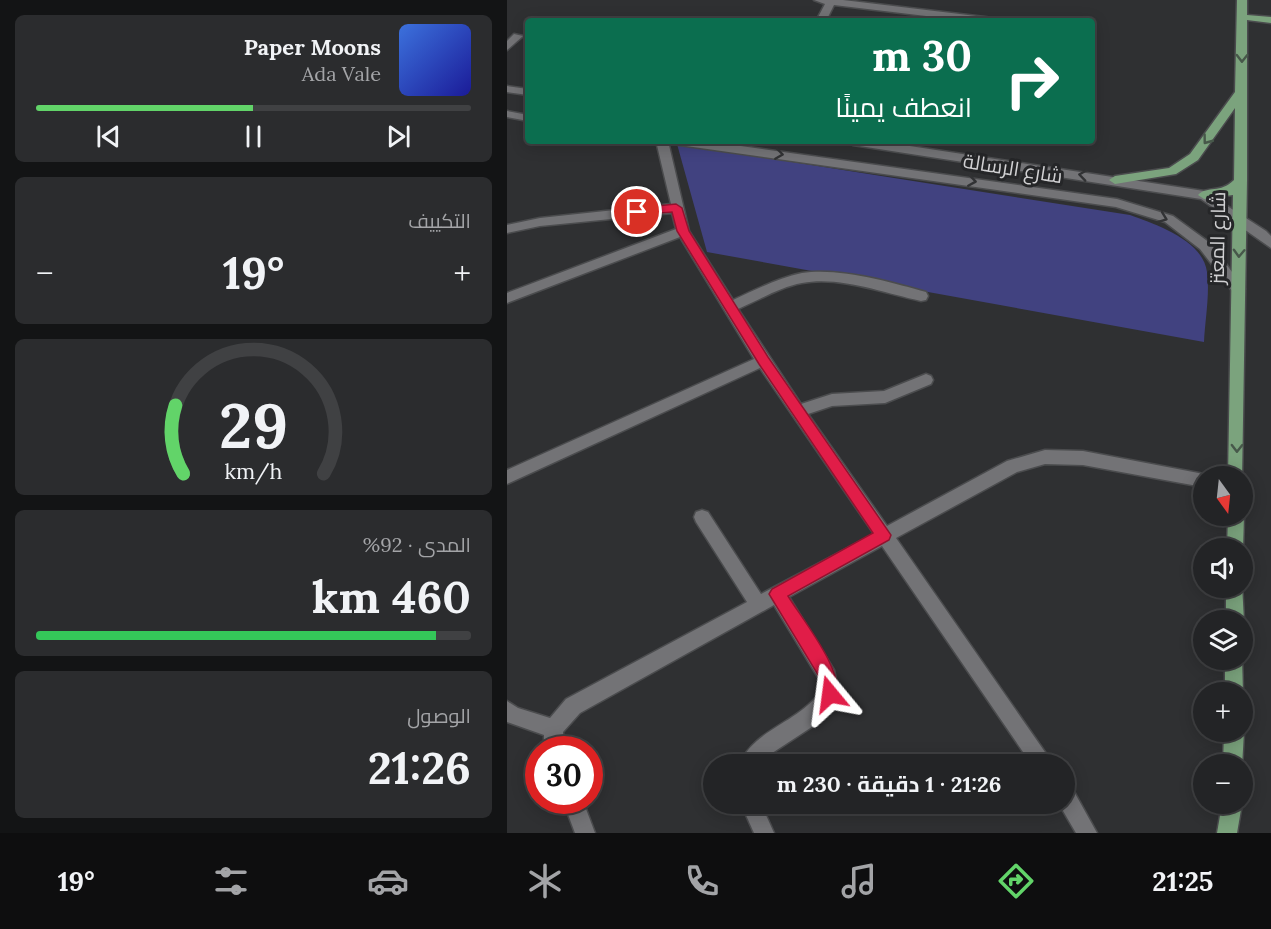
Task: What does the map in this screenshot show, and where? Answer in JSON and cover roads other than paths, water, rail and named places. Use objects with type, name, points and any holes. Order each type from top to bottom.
[{"type":"main road","name":"شارع المعتز","points":[[1236,466],[1242,0]]},
{"type":"main road","points":[[1242,17],[1271,20]]},
{"type":"main road","points":[[1115,180],[1172,171],[1194,157],[1241,93]]},
{"type":"main road","points":[[1204,195],[1229,192],[1241,180]]},
{"type":"main road","points":[[1227,833],[1230,814]]},
{"type":"main road","points":[[1232,814],[1233,833]]},
{"type":"street","points":[[819,0],[969,18]]},
{"type":"street","points":[[823,18],[832,1]]},
{"type":"street","points":[[507,47],[518,36]]},
{"type":"street","points":[[507,89],[525,92]]},
{"type":"street","points":[[507,114],[525,117]]},
{"type":"street","points":[[663,144],[683,231],[763,361],[1036,754]]},
{"type":"street","name":"شارع الرسالة","points":[[701,144],[1117,203],[1169,219],[1205,246],[1238,289]]},
{"type":"street","name":"شارع الرسالة","points":[[873,144],[1204,195],[1240,218],[1271,244]]},
{"type":"street","points":[[917,173],[925,152]]},
{"type":"street","points":[[507,229],[540,222],[676,208]]},
{"type":"street","points":[[507,298],[683,231]]},
{"type":"street","points":[[730,307],[780,285],[803,278],[827,277],[921,296]]},
{"type":"street","points":[[507,477],[763,361]]},
{"type":"street","points":[[797,411],[832,400],[885,397],[926,380]]},
{"type":"street","points":[[553,736],[553,729],[573,706],[1013,466],[1044,457],[1083,458],[1193,478]]},
{"type":"street","points":[[702,517],[758,604]]},
{"type":"street","points":[[755,754],[817,712],[830,694],[828,676],[777,594]]},
{"type":"street","points":[[507,710],[512,715],[553,729]]},
{"type":"street","points":[[1075,812],[1087,833]]},
{"type":"street","points":[[578,814],[585,833]]},
{"type":"street","points":[[755,814],[764,833]]}]
